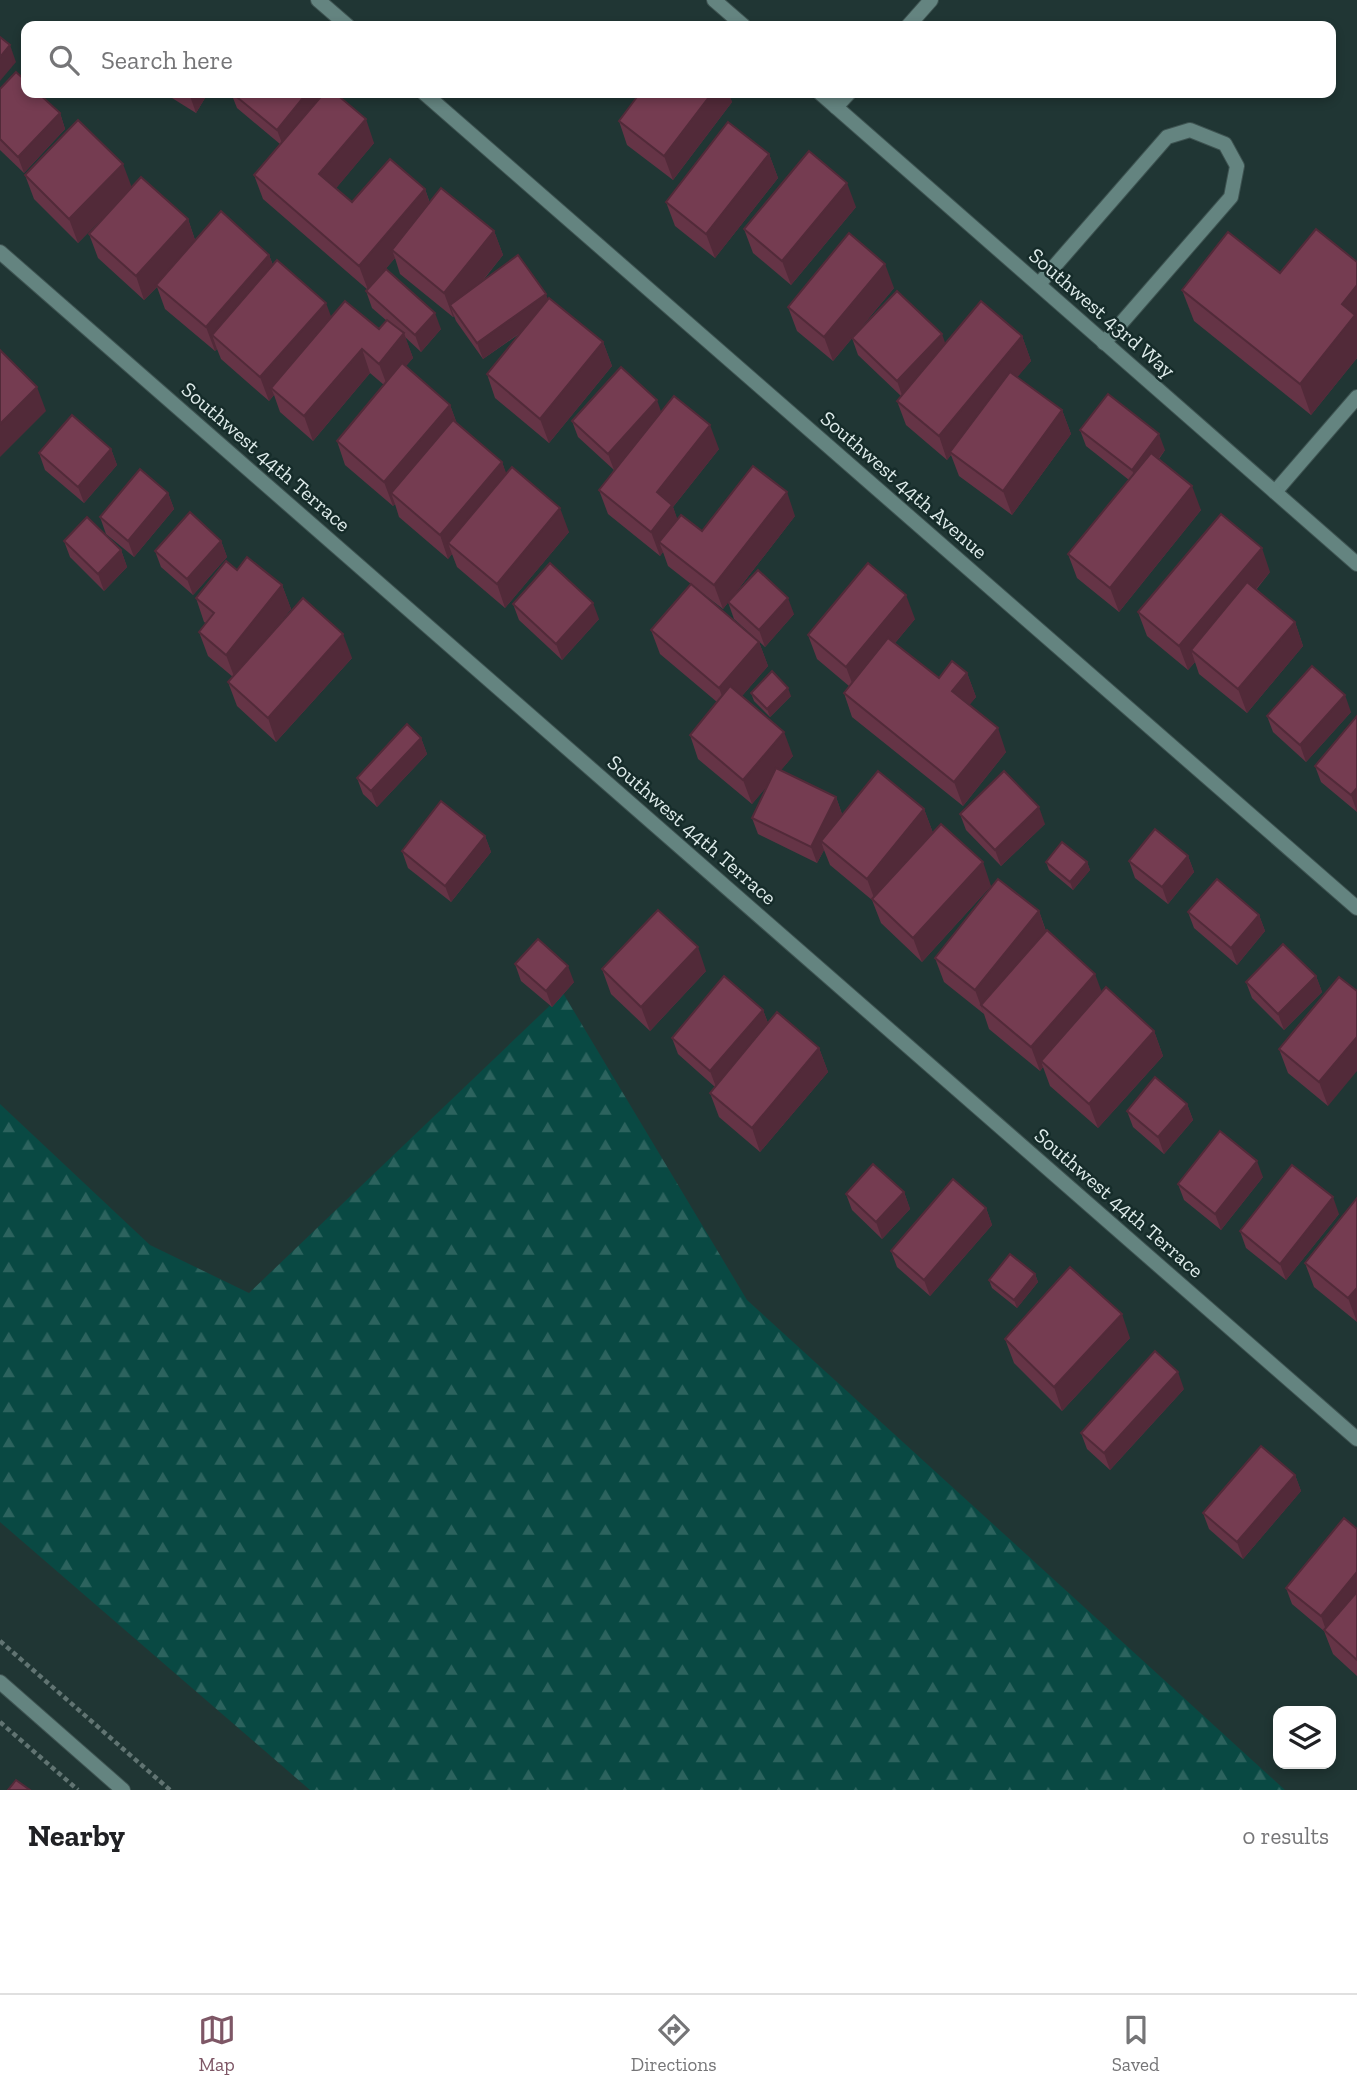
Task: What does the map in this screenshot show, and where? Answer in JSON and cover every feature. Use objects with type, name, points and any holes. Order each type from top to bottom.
[{"type":"street","points":[[318,0],[342,21]]},
{"type":"street","points":[[714,0],[738,21]]},
{"type":"street","points":[[912,21],[931,0]]},
{"type":"street","name":"Southwest 44th Avenue","points":[[430,98],[1357,908]]},
{"type":"street","name":"Southwest 43rd Way","points":[[826,98],[1357,564]]},
{"type":"street","points":[[836,107],[844,98]]},
{"type":"street","points":[[1038,284],[1167,137],[1190,130],[1225,144],[1237,166],[1231,197],[1104,343]]},
{"type":"street","name":"Southwest 44th Terrace","points":[[0,252],[1357,1439]]},
{"type":"street","points":[[1275,492],[1357,397]]},
{"type":"street","points":[[0,1682],[123,1790]]},
{"type":"path","points":[[0,1641],[170,1790]]},
{"type":"path","points":[[0,1722],[78,1790]]},
{"type":"green space","points":[[563,993],[747,1300],[1285,1790],[310,1790],[0,1522],[0,1104],[150,1245],[249,1293]]},
{"type":"building","points":[[0,37],[10,45],[0,57]]},
{"type":"building","points":[[16,72],[21,76],[21,98],[44,98],[60,113],[18,157],[0,139],[0,89]]},
{"type":"building","points":[[238,98],[303,98],[277,130]]},
{"type":"building","points":[[320,98],[341,98],[366,119],[319,174],[352,202],[390,159],[425,189],[359,266],[254,175]]},
{"type":"building","points":[[636,98],[708,98],[664,156],[619,121]]},
{"type":"building","points":[[78,120],[123,164],[69,219],[25,175]]},
{"type":"building","points":[[728,122],[769,154],[706,234],[666,202]]},
{"type":"building","points":[[809,151],[847,183],[782,261],[744,229]]},
{"type":"building","points":[[141,177],[188,219],[136,276],[89,234]]},
{"type":"building","points":[[441,188],[494,231],[444,293],[392,250]]},
{"type":"building","points":[[221,211],[269,255],[206,327],[156,285]]},
{"type":"building","points":[[1316,229],[1357,262],[1357,285],[1342,304],[1355,315],[1300,384],[1182,290],[1228,232],[1280,273]]},
{"type":"building","points":[[849,233],[885,264],[824,337],[788,307]]},
{"type":"building","points":[[518,255],[546,294],[477,343],[450,305]]},
{"type":"building","points":[[277,260],[326,303],[260,377],[212,335]]},
{"type":"building","points":[[386,269],[435,313],[415,335],[366,291]]},
{"type":"building","points":[[897,291],[942,334],[897,381],[852,338]]},
{"type":"building","points":[[549,298],[603,342],[540,419],[487,374]]},
{"type":"building","points":[[345,301],[379,329],[387,320],[404,333],[379,364],[362,349],[304,416],[271,388]]},
{"type":"building","points":[[981,301],[1022,336],[939,436],[897,401]]},
{"type":"building","points":[[0,350],[37,387],[0,424]]},
{"type":"building","points":[[402,363],[450,405],[384,482],[337,441]]},
{"type":"building","points":[[621,367],[657,400],[608,454],[572,421]]},
{"type":"building","points":[[1010,372],[1062,410],[1003,491],[950,452]]},
{"type":"building","points":[[1108,394],[1159,434],[1132,470],[1080,430]]},
{"type":"building","points":[[674,396],[710,425],[657,492],[672,505],[651,532],[599,490]]},
{"type":"building","points":[[72,415],[111,449],[78,487],[39,453]]},
{"type":"building","points":[[453,420],[502,462],[440,535],[391,493]]},
{"type":"building","points":[[1151,453],[1192,486],[1110,588],[1068,554]]},
{"type":"building","points":[[753,466],[787,492],[714,585],[659,542],[681,515],[702,531]]},
{"type":"building","points":[[512,467],[560,508],[497,584],[448,543]]},
{"type":"building","points":[[140,469],[168,493],[128,541],[100,517]]},
{"type":"building","points":[[190,512],[221,541],[187,579],[155,551]]},
{"type":"building","points":[[1221,514],[1262,548],[1179,646],[1138,612]]},
{"type":"building","points":[[87,517],[121,550],[98,574],[64,541]]},
{"type":"building","points":[[247,557],[282,585],[226,655],[199,632],[214,613],[196,598],[226,561],[237,570]]},
{"type":"building","points":[[550,563],[593,603],[556,644],[513,604]]},
{"type":"building","points":[[868,563],[906,595],[846,667],[808,635]]},
{"type":"building","points":[[758,570],[788,598],[759,630],[728,602]]},
{"type":"building","points":[[1247,582],[1295,622],[1238,689],[1191,650]]},
{"type":"building","points":[[691,584],[759,642],[719,688],[651,630]]},
{"type":"building","points":[[303,598],[343,634],[268,718],[228,682]]},
{"type":"building","points":[[888,638],[939,678],[952,661],[967,673],[952,691],[998,728],[954,782],[844,693]]},
{"type":"building","points":[[1312,666],[1345,695],[1300,745],[1267,716]]},
{"type":"building","points":[[772,671],[788,688],[767,709],[751,693]]},
{"type":"building","points":[[730,686],[784,732],[743,780],[690,735]]},
{"type":"building","points":[[1357,716],[1357,788],[1351,795],[1315,766]]},
{"type":"building","points":[[407,724],[421,738],[371,791],[357,778]]},
{"type":"building","points":[[776,768],[836,797],[811,847],[752,818]]},
{"type":"building","points":[[878,771],[924,809],[867,879],[821,841]]},
{"type":"building","points":[[1004,771],[1039,807],[995,850],[960,814]]},
{"type":"building","points":[[441,801],[485,836],[445,886],[402,851]]},
{"type":"building","points":[[941,824],[983,862],[913,938],[872,899]]},
{"type":"building","points":[[1155,829],[1188,856],[1162,887],[1129,861]]},
{"type":"building","points":[[1062,842],[1087,862],[1070,882],[1046,862]]},
{"type":"building","points":[[998,879],[1039,911],[975,990],[935,958]]},
{"type":"building","points":[[1217,879],[1259,915],[1231,948],[1188,912]]},
{"type":"building","points":[[658,910],[698,947],[641,1007],[602,969]]},
{"type":"building","points":[[1047,930],[1095,974],[1031,1047],[981,1005]]},
{"type":"building","points":[[538,939],[568,966],[546,991],[515,964]]},
{"type":"building","points":[[1283,944],[1316,976],[1278,1014],[1246,982]]},
{"type":"building","points":[[724,976],[763,1010],[710,1071],[672,1038]]},
{"type":"building","points":[[1339,977],[1357,991],[1357,1037],[1319,1082],[1279,1049]]},
{"type":"building","points":[[1106,987],[1154,1031],[1089,1104],[1041,1061]]},
{"type":"building","points":[[777,1012],[819,1048],[752,1128],[710,1093]]},
{"type":"building","points":[[1155,1077],[1187,1104],[1158,1137],[1127,1111]]},
{"type":"building","points":[[1220,1131],[1257,1161],[1215,1214],[1178,1184]]},
{"type":"building","points":[[873,1164],[904,1192],[876,1222],[846,1194]]},
{"type":"building","points":[[1292,1165],[1333,1197],[1280,1264],[1240,1231]]},
{"type":"building","points":[[953,1179],[986,1208],[924,1280],[891,1251]]},
{"type":"building","points":[[1357,1198],[1357,1288],[1348,1298],[1305,1263]]},
{"type":"building","points":[[1010,1254],[1035,1274],[1014,1300],[989,1280]]},
{"type":"building","points":[[1070,1267],[1122,1314],[1054,1387],[1005,1339]]},
{"type":"building","points":[[1155,1351],[1178,1372],[1104,1453],[1081,1433]]},
{"type":"building","points":[[1261,1446],[1295,1475],[1237,1542],[1203,1513]]},
{"type":"building","points":[[1344,1518],[1357,1529],[1357,1572],[1321,1616],[1286,1588]]},
{"type":"building","points":[[1357,1592],[1357,1660],[1324,1630]]},
{"type":"building","points":[[16,1780],[30,1790],[8,1790]]}]
